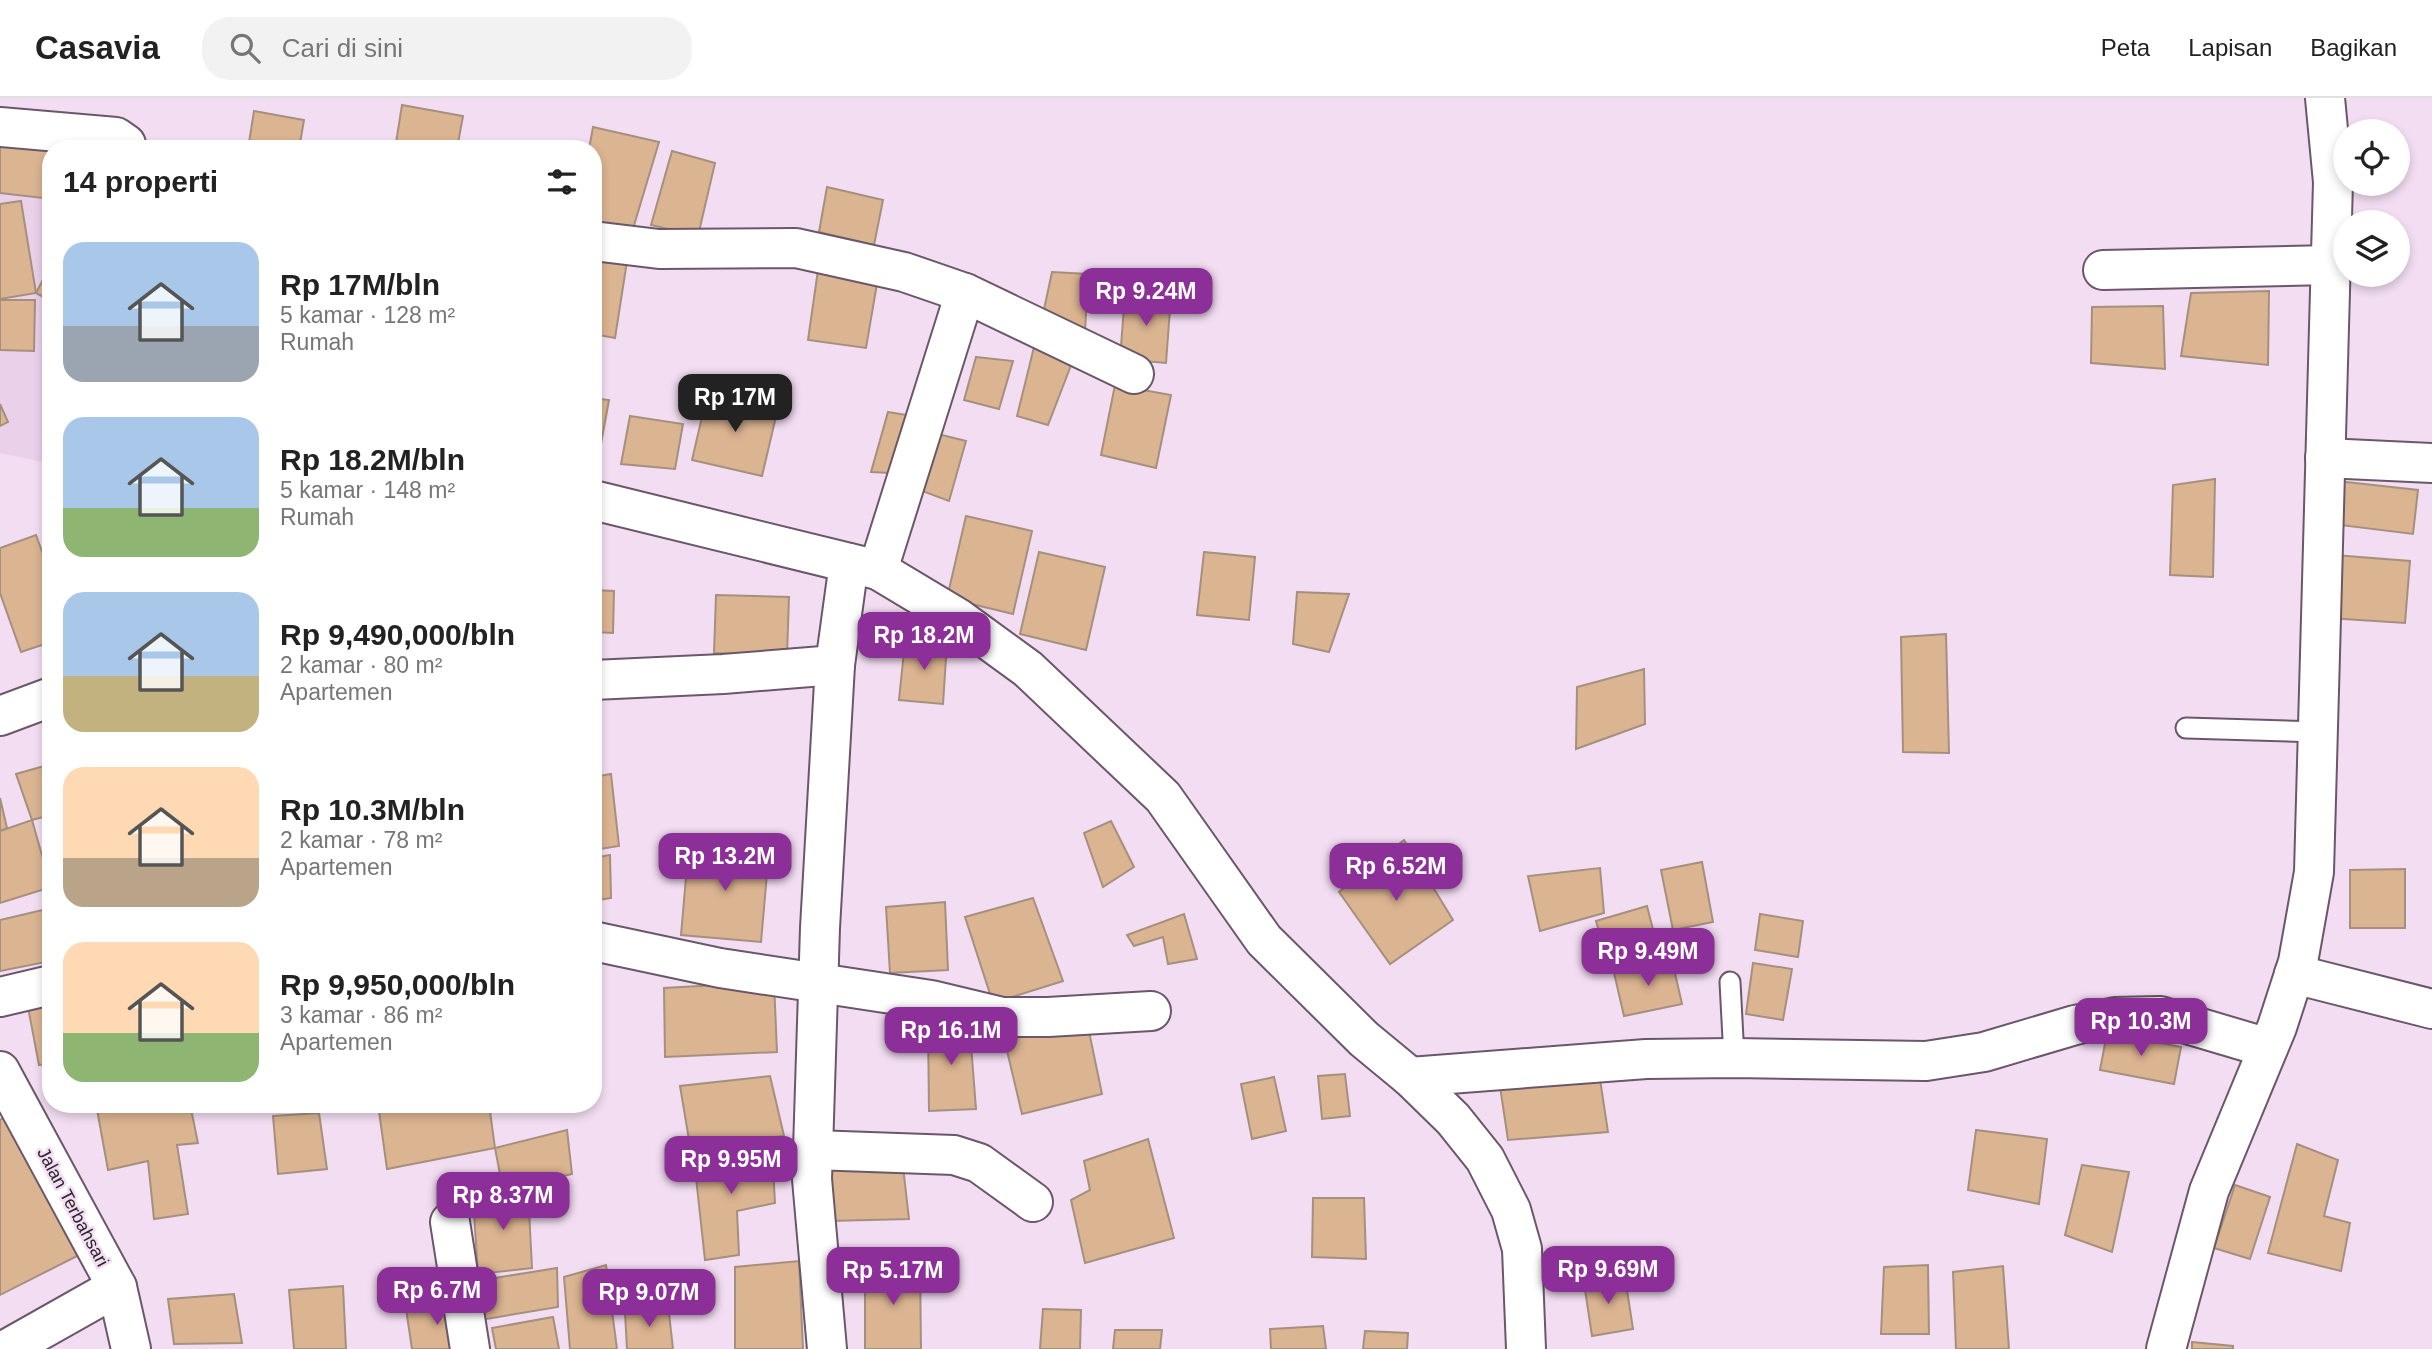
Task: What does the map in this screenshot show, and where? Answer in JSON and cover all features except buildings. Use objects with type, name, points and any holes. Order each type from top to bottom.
[{"type":"street","points":[[2166,1349],[2210,1191],[2269,1048],[2298,962],[2314,872],[2333,182],[2325,98]]},
{"type":"street","points":[[0,127],[116,137],[120,140]]},
{"type":"street","points":[[602,242],[659,249],[796,248],[904,272],[965,293],[1134,374]]},
{"type":"street","points":[[2103,270],[2331,265]]},
{"type":"street","points":[[827,1349],[813,1150],[818,983],[835,665],[863,566],[965,293]]},
{"type":"street","points":[[2325,458],[2432,463]]},
{"type":"street","points":[[602,502],[863,566],[958,618],[1028,669],[1163,797],[1264,940],[1364,1039],[1410,1077],[1454,1119],[1485,1159],[1511,1210],[1522,1249],[1526,1349]]},
{"type":"street","points":[[602,680],[835,665]]},
{"type":"street","points":[[0,716],[42,700]]},
{"type":"street","points":[[602,943],[720,968],[931,1000],[1002,1017],[1151,1011]]},
{"type":"street","points":[[2294,974],[2432,1009]]},
{"type":"street","points":[[0,996],[42,987]]},
{"type":"street","points":[[1410,1077],[1646,1059],[1926,1061],[1984,1052],[2115,1017],[2160,1016],[2269,1048]]},
{"type":"street","name":"Jalan Terbahsari","points":[[0,1071],[117,1287],[131,1349]]},
{"type":"street","points":[[813,1150],[954,1155],[979,1163],[1033,1202]]},
{"type":"street","points":[[450,1222],[470,1349]]},
{"type":"street","points":[[7,1349],[117,1287]]},
{"type":"lane","points":[[2186,728],[2318,732]]},
{"type":"lane","points":[[1730,982],[1734,1058]]},
{"type":"shaded area","points":[[0,131],[42,146],[42,462],[0,453]]}]
